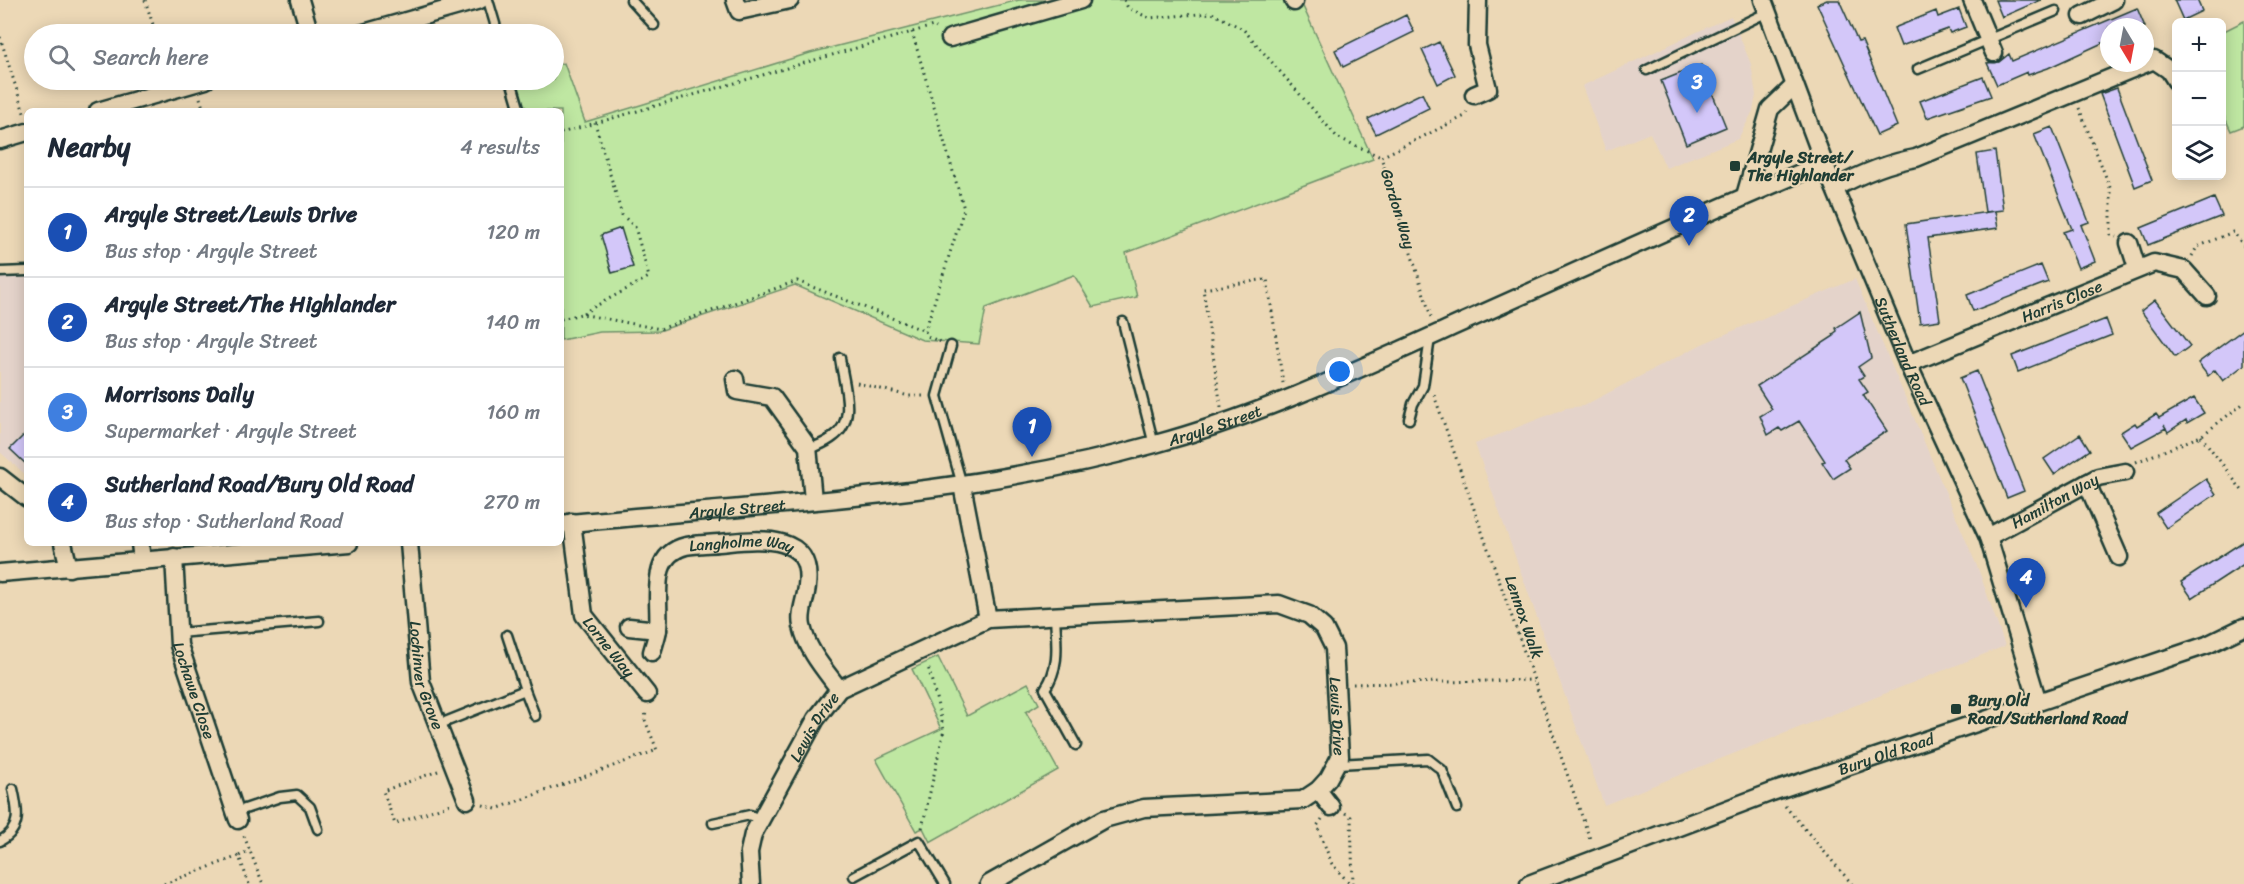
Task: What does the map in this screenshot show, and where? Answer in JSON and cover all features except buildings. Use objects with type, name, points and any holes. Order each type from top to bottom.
[{"type":"street","points":[[300,0],[307,24]]},
{"type":"street","points":[[395,24],[480,0]]},
{"type":"street","points":[[735,0],[739,11],[790,0]]},
{"type":"street","points":[[950,38],[1081,0]]},
{"type":"street","points":[[1474,95],[1488,89],[1477,45],[1478,0]]},
{"type":"street","points":[[1972,0],[1991,46]]},
{"type":"street","points":[[2082,16],[2114,0]]},
{"type":"street","name":"Sutherland Road","points":[[1766,6],[1794,87],[1824,163],[1908,364],[1988,537],[2038,702]]},
{"type":"street","points":[[1835,188],[1866,172],[1895,162],[1916,158],[2154,60],[2172,75]]},
{"type":"street","points":[[1745,196],[1770,109],[1794,87]]},
{"type":"street","points":[[108,108],[171,90]]},
{"type":"street","points":[[0,140],[24,133]]},
{"type":"street","name":"Argyle Street","points":[[567,523],[962,485],[1070,465],[1154,445],[1224,424],[1288,399],[1824,163]]},
{"type":"street","points":[[2129,243],[2137,268]]},
{"type":"street","name":"Harris Close","points":[[1908,364],[2137,268],[2154,263],[2184,270]]},
{"type":"street","points":[[2184,270],[2207,296]]},
{"type":"street","points":[[735,379],[737,391],[772,397],[808,450],[813,500]]},
{"type":"street","name":"Hamilton Way","points":[[1988,537],[2098,477],[2125,472]]},
{"type":"street","points":[[0,477],[24,496]]},
{"type":"street","points":[[2087,483],[2119,556]]},
{"type":"street","points":[[962,485],[988,619]]},
{"type":"street","name":"Lorne Way","points":[[567,523],[584,615],[647,694]]},
{"type":"street","name":"Langholme Way","points":[[652,652],[657,630],[659,573],[670,556],[685,546],[759,540],[782,541],[802,557],[807,567],[808,585],[802,626],[808,644],[838,689]]},
{"type":"street","points":[[64,546],[69,568]]},
{"type":"street","points":[[140,546],[142,561]]},
{"type":"street","points":[[0,573],[312,546]]},
{"type":"street","name":"Lochinver Grove","points":[[409,546],[422,682],[440,724],[467,800]]},
{"type":"street","name":"Lochawe Close","points":[[174,557],[179,645],[237,816]]},
{"type":"street","name":"Lewis Drive","points":[[751,884],[749,852],[753,834],[816,719],[838,689],[988,619],[1279,604],[1309,615],[1324,628],[1334,648],[1340,757],[1338,764],[1318,790],[1303,800],[1144,808],[1123,812],[1104,819],[989,884]]},
{"type":"street","points":[[629,627],[657,630]]},
{"type":"street","name":"Bury Old Road","points":[[1529,884],[1772,792],[2207,645],[2244,627]]},
{"type":"street","points":[[1318,790],[1331,807]]},
{"type":"lane","points":[[488,0],[495,24]]},
{"type":"lane","points":[[631,0],[654,25]]},
{"type":"lane","points":[[1647,70],[1766,6]]},
{"type":"lane","points":[[1918,69],[1991,46],[2056,11]]},
{"type":"lane","points":[[514,90],[519,108]]},
{"type":"lane","points":[[0,272],[24,271]]},
{"type":"lane","points":[[1123,322],[1154,445]]},
{"type":"lane","points":[[1409,419],[1413,404],[1423,386],[1434,336]]},
{"type":"lane","points":[[951,346],[937,396],[962,485]]},
{"type":"lane","points":[[808,450],[834,437],[846,422],[848,406],[840,358]]},
{"type":"lane","points":[[1055,616],[1057,665],[1055,675],[1045,689],[1076,745]]},
{"type":"lane","points":[[178,633],[319,621]]},
{"type":"lane","points":[[507,635],[535,716]]},
{"type":"lane","points":[[440,724],[525,690]]},
{"type":"lane","points":[[1338,764],[1428,759],[1442,770],[1457,808]]},
{"type":"lane","points":[[0,841],[12,833],[17,824],[18,811],[13,789]]},
{"type":"lane","points":[[237,816],[297,795],[310,807],[318,829]]},
{"type":"lane","points":[[713,823],[750,815],[761,820]]},
{"type":"lane","points":[[854,876],[919,841],[945,884]]},
{"type":"path","points":[[145,0],[153,24]]},
{"type":"path","points":[[1124,0],[1128,8],[1149,18],[1212,12],[1243,29],[1337,137],[1382,157]]},
{"type":"path","points":[[564,132],[933,26],[950,38]]},
{"type":"path","points":[[912,32],[964,209],[925,331]]},
{"type":"path","points":[[0,37],[24,113]]},
{"type":"path","points":[[2073,93],[2111,190],[2111,235],[2129,243]]},
{"type":"path","name":"Gordon Way","points":[[1434,336],[1382,157],[1465,116],[1474,95]]},
{"type":"path","points":[[564,318],[581,315],[649,277],[635,227],[622,215],[595,123]]},
{"type":"path","points":[[2184,270],[2197,247],[2233,232],[2244,246]]},
{"type":"path","points":[[1224,424],[1203,289],[1267,279],[1282,381],[1288,399]]},
{"type":"path","points":[[581,315],[660,328],[797,281],[925,331],[927,336],[951,346]]},
{"type":"path","points":[[843,380],[909,396],[937,396]]},
{"type":"path","name":"Lennox Walk","points":[[1435,399],[1591,843]]},
{"type":"path","points":[[2125,472],[2131,465],[2201,436],[2244,403]]},
{"type":"path","points":[[2201,436],[2244,493]]},
{"type":"path","points":[[919,841],[944,730],[922,650]]},
{"type":"path","points":[[1337,684],[1534,680]]},
{"type":"path","points":[[454,765],[383,791],[395,824],[467,800],[496,809],[657,750],[645,720],[647,694]]},
{"type":"path","points":[[1772,792],[1852,884]]},
{"type":"path","points":[[1331,807],[1351,817],[1352,884],[1332,864],[1317,826],[1331,807]]},
{"type":"path","points":[[237,816],[263,884]]},
{"type":"path","points":[[164,884],[250,850]]},
{"type":"path","points":[[239,856],[249,884]]},
{"type":"shaded area","points":[[1731,16],[1751,64],[1756,95],[1753,111],[1738,139],[1666,168],[1650,133],[1606,151],[1582,86]]},
{"type":"shaded area","points":[[24,268],[24,473],[0,452],[0,271]]},
{"type":"shaded area","points":[[1855,279],[1979,571],[2005,646],[1604,805],[1475,444],[1566,408],[1583,406],[1702,344]]},
{"type":"green space","points":[[1019,0],[1300,0],[1373,159],[1126,253],[1137,297],[1093,307],[1074,275],[986,308],[979,344],[922,340],[795,285],[659,331],[600,332],[564,339],[564,108],[513,108],[509,90],[564,90],[564,63],[585,122],[810,53]]},
{"type":"green space","points":[[2244,21],[2244,126],[2231,131],[2226,120],[2226,30]]},
{"type":"green space","points":[[938,657],[967,716],[1028,683],[1039,704],[1026,712],[1058,770],[930,842],[923,828],[916,831],[876,759],[941,729],[912,669]]},
{"type":"place","name":"Morrisons Daily","points":[[1697,113]]},
{"type":"place","name":"Argyle Street/ The Highlander","points":[[1735,166]]},
{"type":"place","name":"Argyle Street/The Highlander","points":[[1689,246]]},
{"type":"place","name":"Argyle Street/Lewis Drive","points":[[1032,457]]},
{"type":"place","name":"Sutherland Road/Bury Old Road","points":[[2026,608]]},
{"type":"place","name":"Bury Old Road/Sutherland Road","points":[[1956,709]]}]
